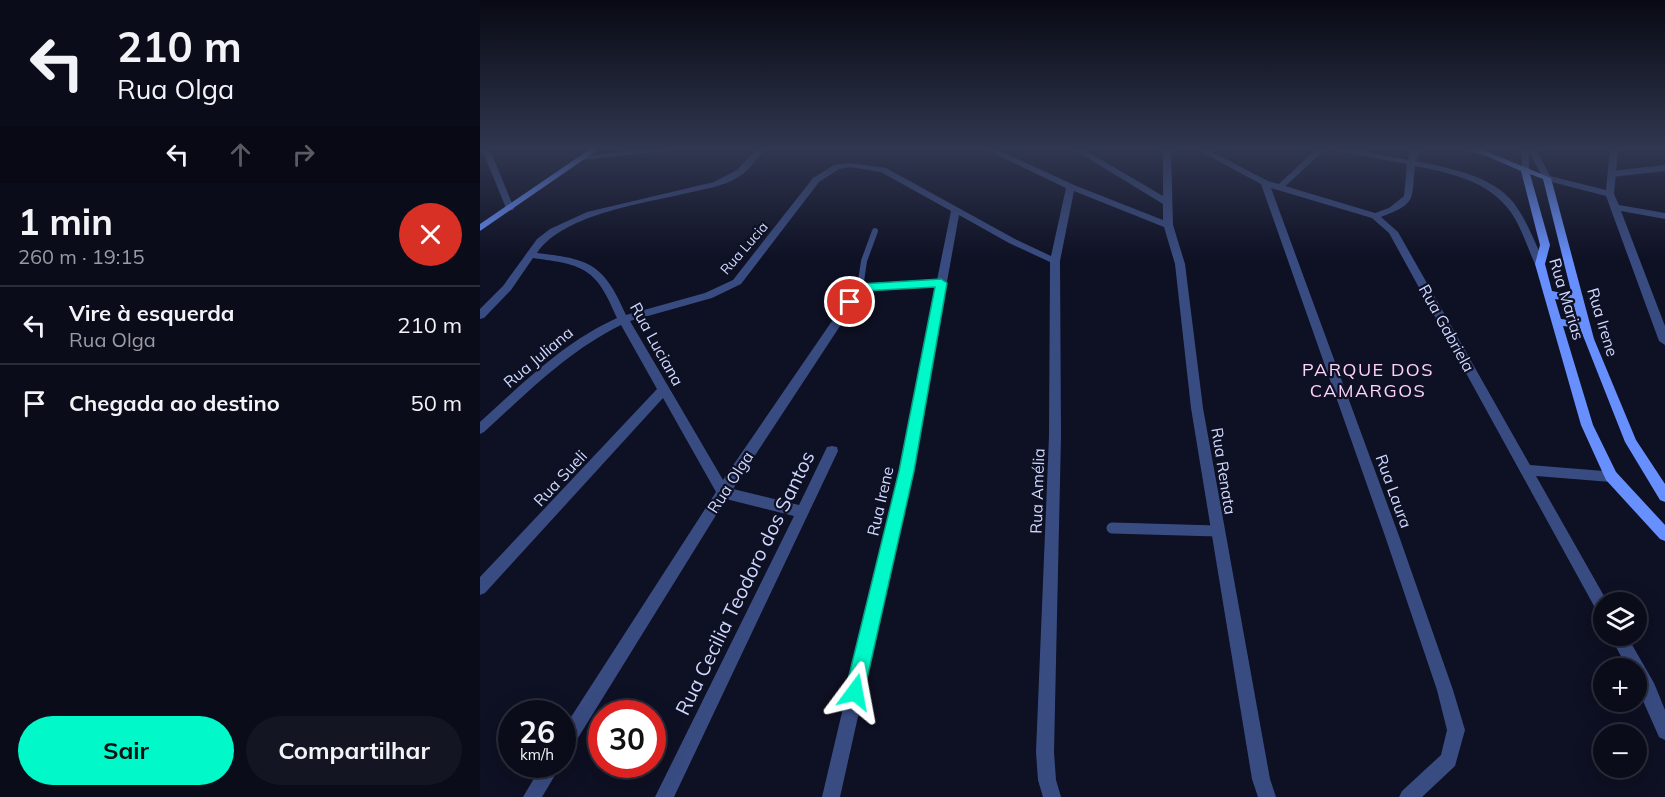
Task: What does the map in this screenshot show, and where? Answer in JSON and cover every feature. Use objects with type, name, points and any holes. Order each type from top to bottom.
[{"type":"street","points":[[500,186],[510,208]]},
{"type":"street","points":[[480,228],[542,186]]},
{"type":"street","points":[[480,315],[507,288],[540,242],[568,222],[591,214],[708,186]]},
{"type":"street","name":"Rua Lucia","points":[[623,320],[698,300],[737,282],[811,186]]},
{"type":"street","name":"Rua Lucia","points":[[911,186],[955,211],[1055,261]]},
{"type":"street","points":[[1140,186],[1168,203]]},
{"type":"street","name":"Rua Renata","points":[[1168,186],[1168,225],[1180,264],[1197,408],[1261,779],[1267,797]]},
{"type":"street","name":"Rua Laura","points":[[1266,186],[1396,547],[1445,690],[1456,730],[1449,760],[1408,797]]},
{"type":"street","name":"Rua Gabriela","points":[[1277,186],[1375,216],[1393,232],[1408,255],[1594,592]]},
{"type":"street","points":[[1375,216],[1402,206],[1409,198],[1411,186]]},
{"type":"street","name":"Rua Marias","points":[[1486,186],[1508,202],[1540,264],[1587,425],[1611,476]]},
{"type":"street","points":[[1529,186],[1545,245],[1540,264]]},
{"type":"street","name":"Rua Irene","points":[[1549,186],[1584,325],[1602,377],[1631,442],[1665,496]]},
{"type":"street","points":[[1579,186],[1610,194]]},
{"type":"street","points":[[1610,186],[1610,194],[1665,341]]},
{"type":"street","points":[[1071,187],[1168,225]]},
{"type":"street","name":"Rua Amélia","points":[[1052,797],[1047,780],[1045,752],[1055,436],[1055,261],[1071,187]]},
{"type":"street","points":[[1615,207],[1665,216]]},
{"type":"street","name":"Rua Irene","points":[[831,797],[906,471],[955,211]]},
{"type":"street","name":"Rua Luciana","points":[[531,255],[582,262],[597,272],[612,292],[623,320],[723,492]]},
{"type":"street","points":[[860,288],[941,283]]},
{"type":"street","name":"Rua Olga","points":[[576,726],[723,492],[860,288]]},
{"type":"street","points":[[1548,294],[1577,299]]},
{"type":"street","name":"Rua Juliana","points":[[480,429],[576,345],[593,333],[623,320]]},
{"type":"street","points":[[1557,322],[1584,325]]},
{"type":"street","name":"Rua Sueli","points":[[480,588],[663,390]]},
{"type":"street","name":"Rua Cecilia Teodoro dos Santos","points":[[664,797],[832,451]]},
{"type":"street","points":[[1526,470],[1611,476],[1665,535]]},
{"type":"street","points":[[723,492],[803,512]]},
{"type":"street","points":[[1624,646],[1648,688],[1665,731]]},
{"type":"street","points":[[532,797],[544,778]]},
{"type":"lane","points":[[860,288],[864,261],[875,231]]},
{"type":"lane","points":[[1112,528],[1217,531]]},
{"type":"district","name":"PARQUE DOS CAMARGOS","points":[[1368,380]]},
{"type":"route","points":[[850,302],[860,288],[882,284],[941,283],[906,471],[855,692]]}]
